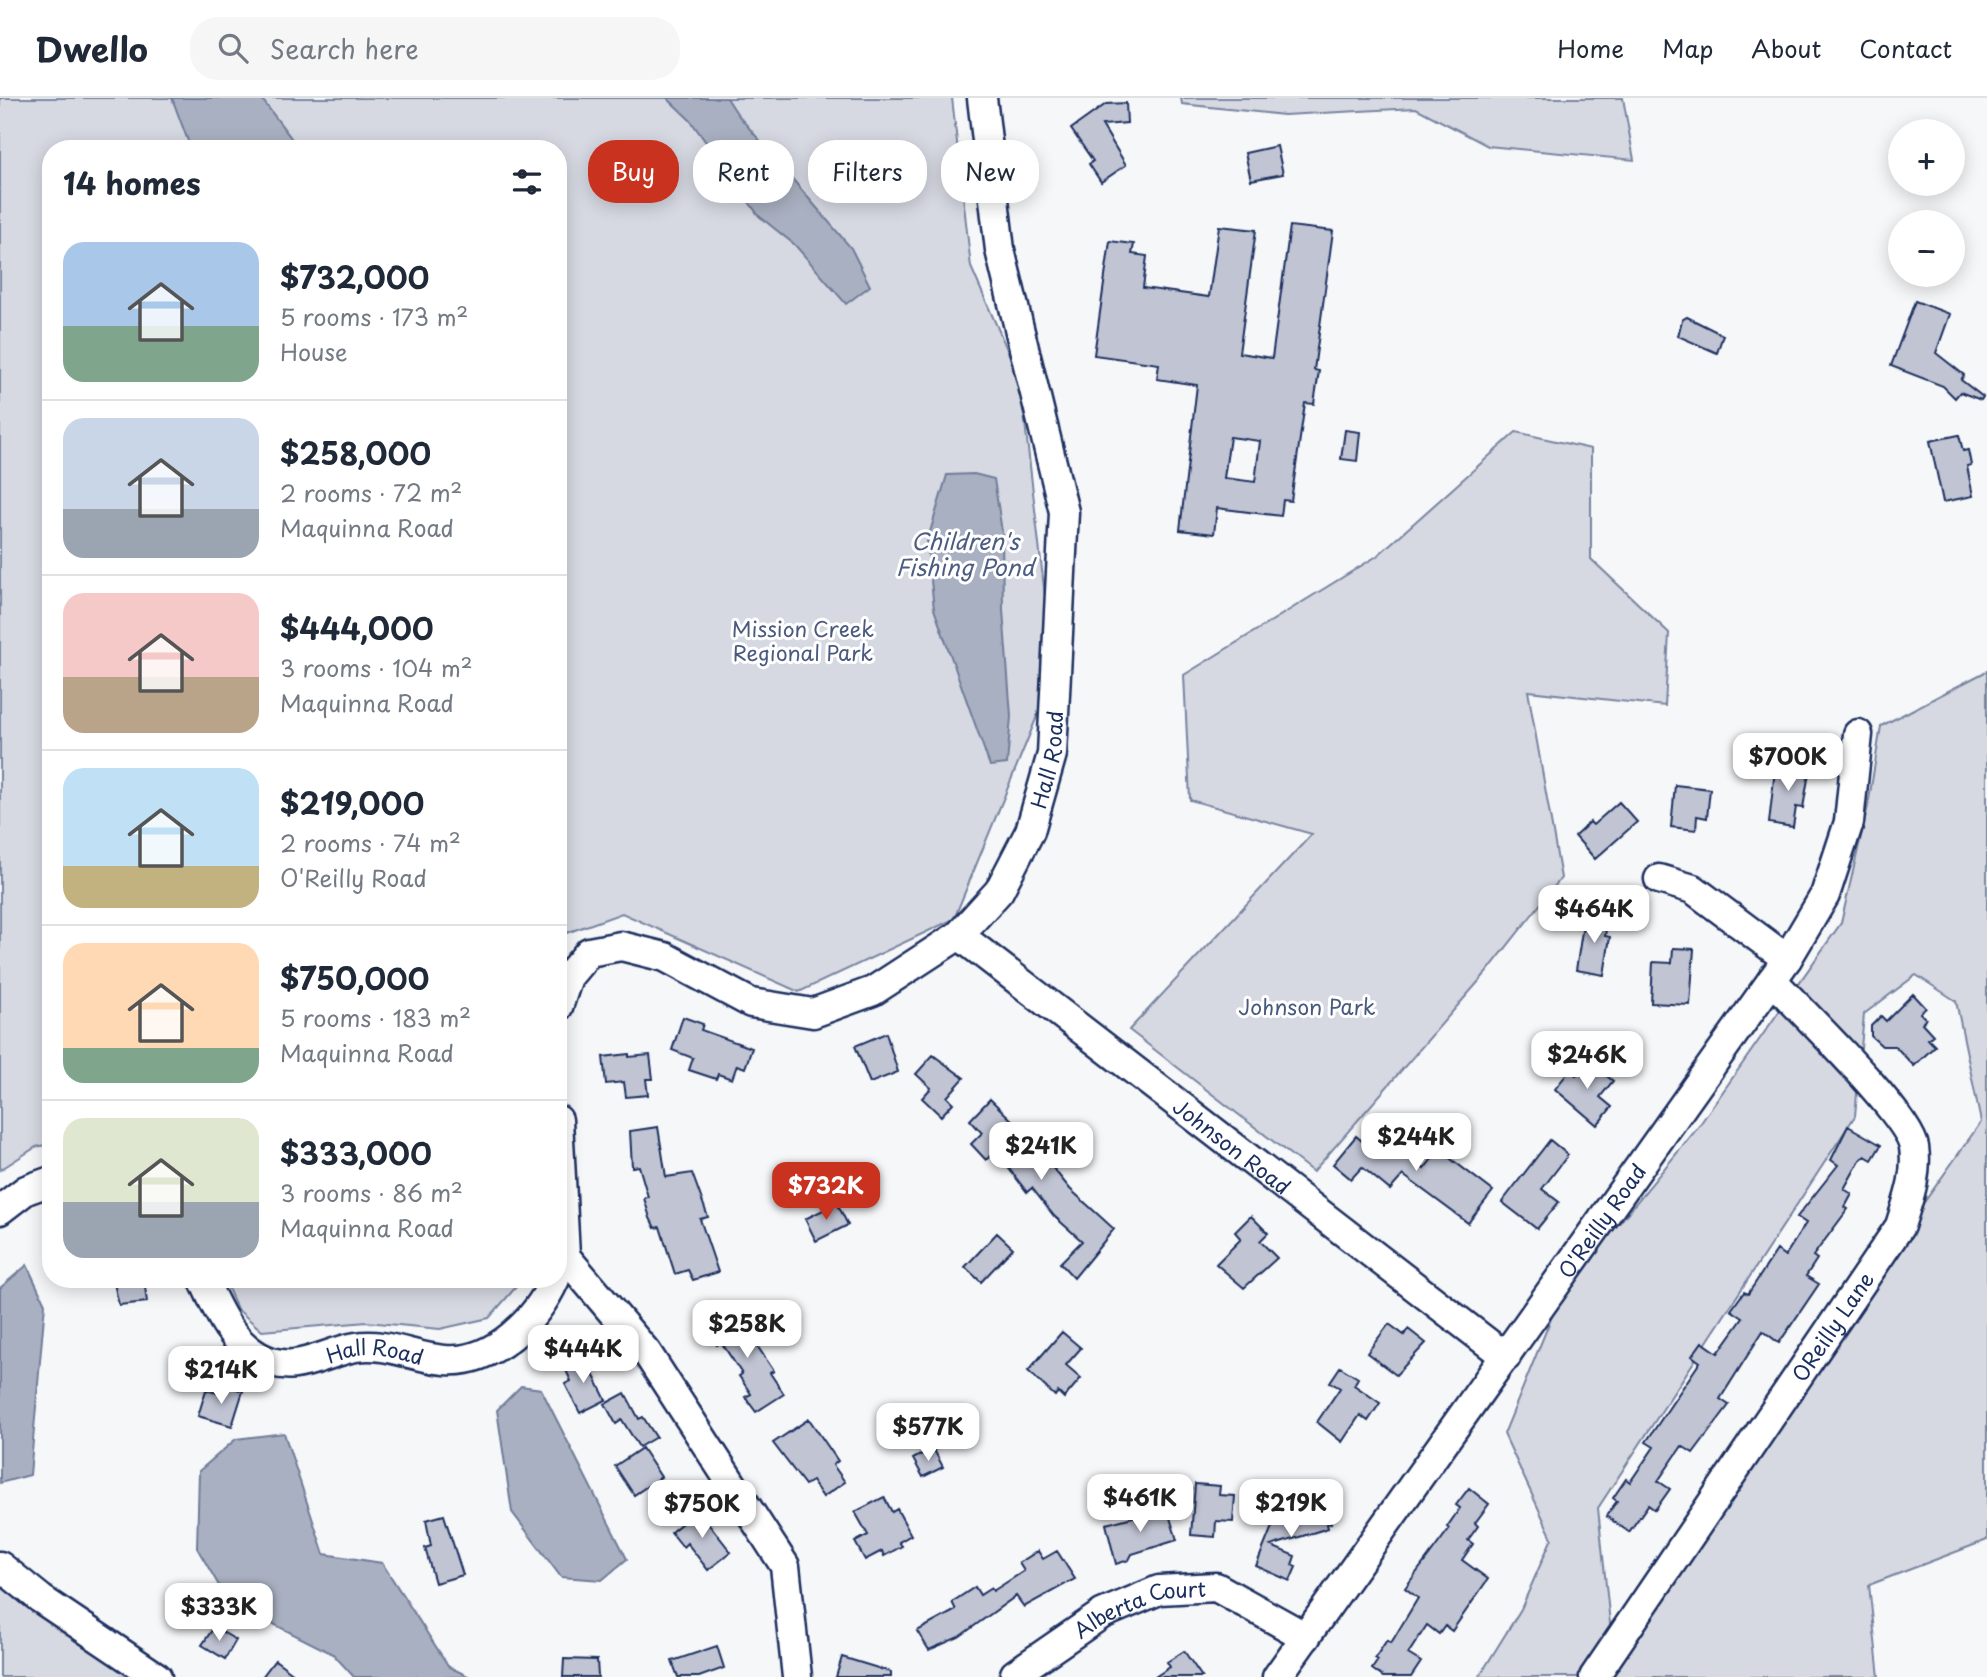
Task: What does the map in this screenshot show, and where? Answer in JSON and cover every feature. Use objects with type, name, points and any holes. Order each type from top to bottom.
[{"type":"street","name":"Hall Road","points":[[567,980],[589,952],[621,946],[665,957],[751,1003],[813,1013],[873,991],[959,935],[999,891],[1030,831],[1052,754],[1064,512],[1000,250],[982,98]]},
{"type":"street","name":"O'Reilly Road","points":[[1277,1677],[1780,970],[1825,895],[1849,822],[1858,734]]},
{"type":"street","name":"OReilly Lane","points":[[1594,1677],[1900,1226],[1914,1181],[1914,1145],[1898,1114],[1780,970],[1693,889],[1659,879]]},
{"type":"street","name":"Johnson Road","points":[[959,935],[1506,1357]]},
{"type":"street","points":[[0,1210],[26,1190],[42,1184]]},
{"type":"street","points":[[567,1277],[647,1353],[785,1566],[797,1677]]},
{"type":"street","name":"Hall Road","points":[[207,1288],[225,1326],[259,1357],[299,1366],[366,1347],[386,1346],[446,1360],[473,1357],[502,1345],[543,1305],[551,1288]]},
{"type":"street","points":[[0,1566],[41,1599],[157,1677]]},
{"type":"street","name":"Alberta Court","points":[[1015,1674],[1102,1614],[1159,1590],[1216,1587],[1306,1637]]},
{"type":"green space","name":"Mission Creek Regional Park","points":[[0,98],[952,98],[957,140],[941,140],[941,203],[964,203],[971,267],[1020,379],[1054,675],[954,919],[799,992],[622,913],[567,933],[567,140],[42,140],[42,1146],[0,1170]]},
{"type":"green space","points":[[1181,98],[1623,98],[1634,160],[1488,146],[1416,108],[1284,115],[1182,104]]},
{"type":"green space","name":"Johnson Park","points":[[1516,432],[1591,449],[1591,559],[1669,633],[1665,706],[1528,691],[1561,878],[1486,973],[1313,1172],[1129,1030],[1312,834],[1190,800],[1184,675],[1377,556]]},
{"type":"green space","points":[[1987,671],[1987,1540],[1869,1585],[1879,1677],[1479,1677],[1521,1609],[1552,1538],[1504,1434],[1561,1294],[1696,1130],[1841,923],[1868,806],[1881,726]],"holes":[[[1916,975],[1956,1001],[1981,1122],[1612,1643],[1598,1508],[1855,1116],[1864,1014]]]},
{"type":"green space","points":[[228,1288],[515,1288],[489,1318],[440,1329],[367,1322],[262,1331],[237,1309]]},
{"type":"green space","points":[[0,1557],[135,1677],[0,1677]]},
{"type":"water","points":[[172,98],[261,98],[291,140],[188,140]]},
{"type":"water","points":[[667,98],[727,98],[759,140],[704,140],[690,120]]},
{"type":"water","points":[[794,181],[808,197],[808,203],[813,203],[851,248],[870,286],[846,304],[795,245],[759,216],[750,203],[794,203]]},
{"type":"water","name":"Children's Fishing Pond","points":[[974,474],[994,479],[1002,532],[1003,610],[1011,716],[1007,764],[990,766],[934,609],[927,542],[947,475]]},
{"type":"water","points":[[27,1265],[45,1304],[30,1475],[0,1483],[0,1288]]},
{"type":"water","points":[[521,1386],[541,1389],[627,1559],[602,1580],[561,1577],[512,1512],[497,1410]]},
{"type":"water","points":[[284,1433],[324,1554],[382,1563],[449,1667],[470,1677],[354,1677],[333,1654],[228,1601],[197,1548],[199,1471],[236,1439]]},
{"type":"building","points":[[1126,103],[1127,123],[1102,125],[1126,165],[1101,182],[1089,164],[1093,161],[1071,129],[1106,104]]},
{"type":"building","points":[[1277,146],[1283,174],[1251,180],[1245,153]]},
{"type":"building","points":[[1219,226],[1256,230],[1239,353],[1272,358],[1290,226],[1333,231],[1314,370],[1319,371],[1314,404],[1305,403],[1291,501],[1283,500],[1281,516],[1217,508],[1214,534],[1180,530],[1197,385],[1157,379],[1159,364],[1094,355],[1110,241],[1134,244],[1132,254],[1147,256],[1143,288],[1209,297]],"holes":[[[1230,437],[1260,441],[1255,482],[1224,478]]]},
{"type":"building","points":[[1915,301],[1950,314],[1936,353],[1964,375],[1961,380],[1983,397],[1981,400],[1960,392],[1955,398],[1943,386],[1891,366]]},
{"type":"building","points":[[1687,317],[1723,335],[1717,353],[1678,336],[1682,320]]},
{"type":"building","points":[[1345,430],[1360,432],[1357,461],[1341,459]]},
{"type":"building","points":[[1959,435],[1963,451],[1968,450],[1971,465],[1967,466],[1973,496],[1943,502],[1930,441]]},
{"type":"building","points":[[1776,761],[1810,767],[1803,808],[1796,807],[1793,827],[1769,823]]},
{"type":"building","points":[[1675,785],[1710,789],[1707,818],[1697,816],[1696,830],[1671,827]]},
{"type":"building","points":[[1619,802],[1637,822],[1595,859],[1575,836],[1590,822],[1593,825]]},
{"type":"building","points":[[1568,890],[1601,894],[1598,912],[1566,906]]},
{"type":"building","points":[[1585,912],[1608,917],[1605,936],[1610,937],[1604,975],[1576,970]]},
{"type":"building","points":[[1673,948],[1694,949],[1690,1005],[1651,1003],[1653,962],[1672,963]]},
{"type":"building","points":[[1913,994],[1926,1008],[1920,1013],[1926,1019],[1922,1023],[1933,1035],[1928,1039],[1935,1046],[1914,1066],[1895,1046],[1882,1046],[1871,1036],[1871,1026],[1881,1016],[1886,1021]]},
{"type":"building","points":[[683,1017],[703,1024],[701,1030],[752,1048],[745,1068],[737,1065],[732,1079],[718,1074],[716,1079],[689,1070],[693,1058],[672,1050]]},
{"type":"building","points":[[886,1033],[898,1072],[870,1083],[855,1046]]},
{"type":"building","points":[[629,1054],[629,1057],[650,1055],[653,1079],[646,1079],[648,1095],[626,1097],[624,1082],[606,1084],[603,1057]]},
{"type":"building","points":[[933,1055],[964,1078],[947,1097],[953,1103],[941,1116],[922,1098],[931,1088],[916,1074]]},
{"type":"building","points":[[1587,1060],[1613,1081],[1600,1097],[1612,1107],[1597,1125],[1555,1089],[1570,1070],[1576,1075]]},
{"type":"building","points":[[990,1099],[1022,1130],[1070,1189],[1114,1229],[1074,1278],[1060,1263],[1082,1241],[1054,1216],[1032,1188],[1027,1192],[995,1151],[986,1160],[971,1144],[982,1133],[970,1120]]},
{"type":"building","points":[[1848,1126],[1881,1145],[1872,1160],[1865,1156],[1860,1160],[1844,1189],[1852,1194],[1845,1207],[1848,1209],[1813,1256],[1817,1259],[1806,1276],[1819,1284],[1779,1343],[1763,1331],[1720,1399],[1729,1405],[1693,1453],[1682,1446],[1658,1481],[1670,1489],[1655,1510],[1648,1505],[1629,1532],[1606,1516],[1617,1501],[1613,1498],[1626,1479],[1630,1482],[1654,1447],[1646,1442],[1700,1362],[1692,1356],[1702,1342],[1718,1353],[1743,1318],[1731,1310],[1744,1292],[1748,1294],[1777,1250],[1785,1256],[1806,1223],[1797,1217],[1838,1165],[1831,1160]]},
{"type":"building","points":[[658,1127],[666,1177],[692,1173],[708,1217],[700,1219],[718,1272],[693,1280],[688,1270],[675,1274],[660,1227],[655,1228],[650,1218],[644,1198],[648,1197],[639,1166],[632,1167],[630,1131]]},
{"type":"building","points":[[1373,1128],[1424,1169],[1439,1150],[1493,1191],[1468,1223],[1403,1175],[1390,1190],[1362,1167],[1351,1179],[1333,1164],[1356,1136],[1362,1141]]},
{"type":"building","points":[[1550,1140],[1568,1155],[1542,1189],[1559,1202],[1537,1229],[1502,1202]]},
{"type":"building","points":[[837,1203],[848,1225],[816,1241],[805,1219]]},
{"type":"building","points":[[1251,1216],[1268,1233],[1260,1241],[1277,1258],[1244,1288],[1216,1264],[1241,1239],[1235,1232]]},
{"type":"building","points":[[997,1233],[1013,1248],[981,1282],[965,1267]]},
{"type":"building","points":[[115,1288],[145,1288],[147,1302],[119,1305]]},
{"type":"building","points":[[733,1310],[774,1371],[770,1373],[784,1394],[756,1412],[745,1397],[751,1394],[739,1376],[742,1374],[721,1342],[717,1345],[705,1329]]},
{"type":"building","points":[[1389,1324],[1404,1335],[1408,1329],[1426,1343],[1396,1375],[1367,1353]]},
{"type":"building","points":[[1062,1332],[1081,1348],[1066,1365],[1081,1378],[1064,1398],[1058,1392],[1055,1396],[1028,1371]]},
{"type":"building","points":[[584,1356],[606,1400],[580,1413],[565,1384],[571,1381],[564,1366]]},
{"type":"building","points":[[1340,1367],[1358,1378],[1354,1385],[1380,1403],[1368,1421],[1360,1415],[1342,1442],[1317,1422],[1340,1388],[1330,1382]]},
{"type":"building","points":[[227,1386],[243,1391],[232,1426],[198,1416],[206,1390],[225,1395]]},
{"type":"building","points":[[625,1393],[639,1419],[643,1417],[656,1437],[639,1447],[622,1420],[616,1424],[605,1404]]},
{"type":"building","points":[[809,1419],[838,1461],[833,1465],[845,1482],[823,1497],[812,1481],[805,1485],[773,1443]]},
{"type":"building","points":[[642,1448],[661,1477],[634,1495],[615,1466]]},
{"type":"building","points":[[933,1448],[943,1467],[923,1477],[913,1459]]},
{"type":"building","points":[[1195,1484],[1220,1486],[1219,1495],[1235,1496],[1233,1522],[1216,1521],[1215,1537],[1191,1535]]},
{"type":"building","points":[[1469,1488],[1489,1504],[1475,1523],[1478,1526],[1468,1540],[1473,1544],[1462,1560],[1488,1579],[1452,1631],[1445,1626],[1439,1634],[1427,1625],[1408,1654],[1421,1662],[1411,1677],[1383,1677],[1372,1669],[1378,1660],[1375,1658],[1387,1640],[1391,1643],[1418,1598],[1405,1588],[1449,1529],[1447,1527],[1460,1508],[1456,1505]]},
{"type":"building","points":[[884,1497],[892,1512],[897,1509],[911,1535],[899,1542],[902,1546],[884,1556],[882,1551],[865,1560],[855,1542],[868,1535],[855,1512]]},
{"type":"building","points":[[1321,1505],[1326,1506],[1331,1523],[1327,1524],[1328,1528],[1271,1546],[1295,1556],[1292,1565],[1296,1567],[1290,1581],[1256,1566],[1273,1524],[1282,1525],[1286,1516]]},
{"type":"building","points":[[1167,1508],[1177,1540],[1132,1554],[1129,1560],[1116,1564],[1106,1524]]},
{"type":"building","points":[[698,1510],[731,1552],[708,1570],[687,1543],[683,1547],[671,1532]]},
{"type":"building","points":[[444,1515],[463,1575],[435,1583],[425,1548],[431,1546],[426,1520]]},
{"type":"building","points":[[1038,1551],[1043,1559],[1057,1551],[1075,1579],[1024,1607],[1016,1596],[959,1637],[929,1650],[917,1631],[956,1610],[952,1602],[975,1587],[980,1595],[991,1588],[993,1591],[1024,1571],[1019,1563]]},
{"type":"building","points":[[214,1627],[236,1640],[225,1659],[202,1645]]},
{"type":"building","points":[[717,1646],[724,1668],[699,1677],[678,1677],[672,1661]]},
{"type":"building","points":[[1184,1651],[1202,1677],[1155,1677],[1170,1667],[1167,1662]]},
{"type":"building","points":[[842,1657],[891,1672],[891,1677],[836,1677]]},
{"type":"building","points":[[564,1659],[597,1660],[598,1677],[563,1677]]},
{"type":"building","points":[[275,1660],[298,1677],[262,1677]]}]
